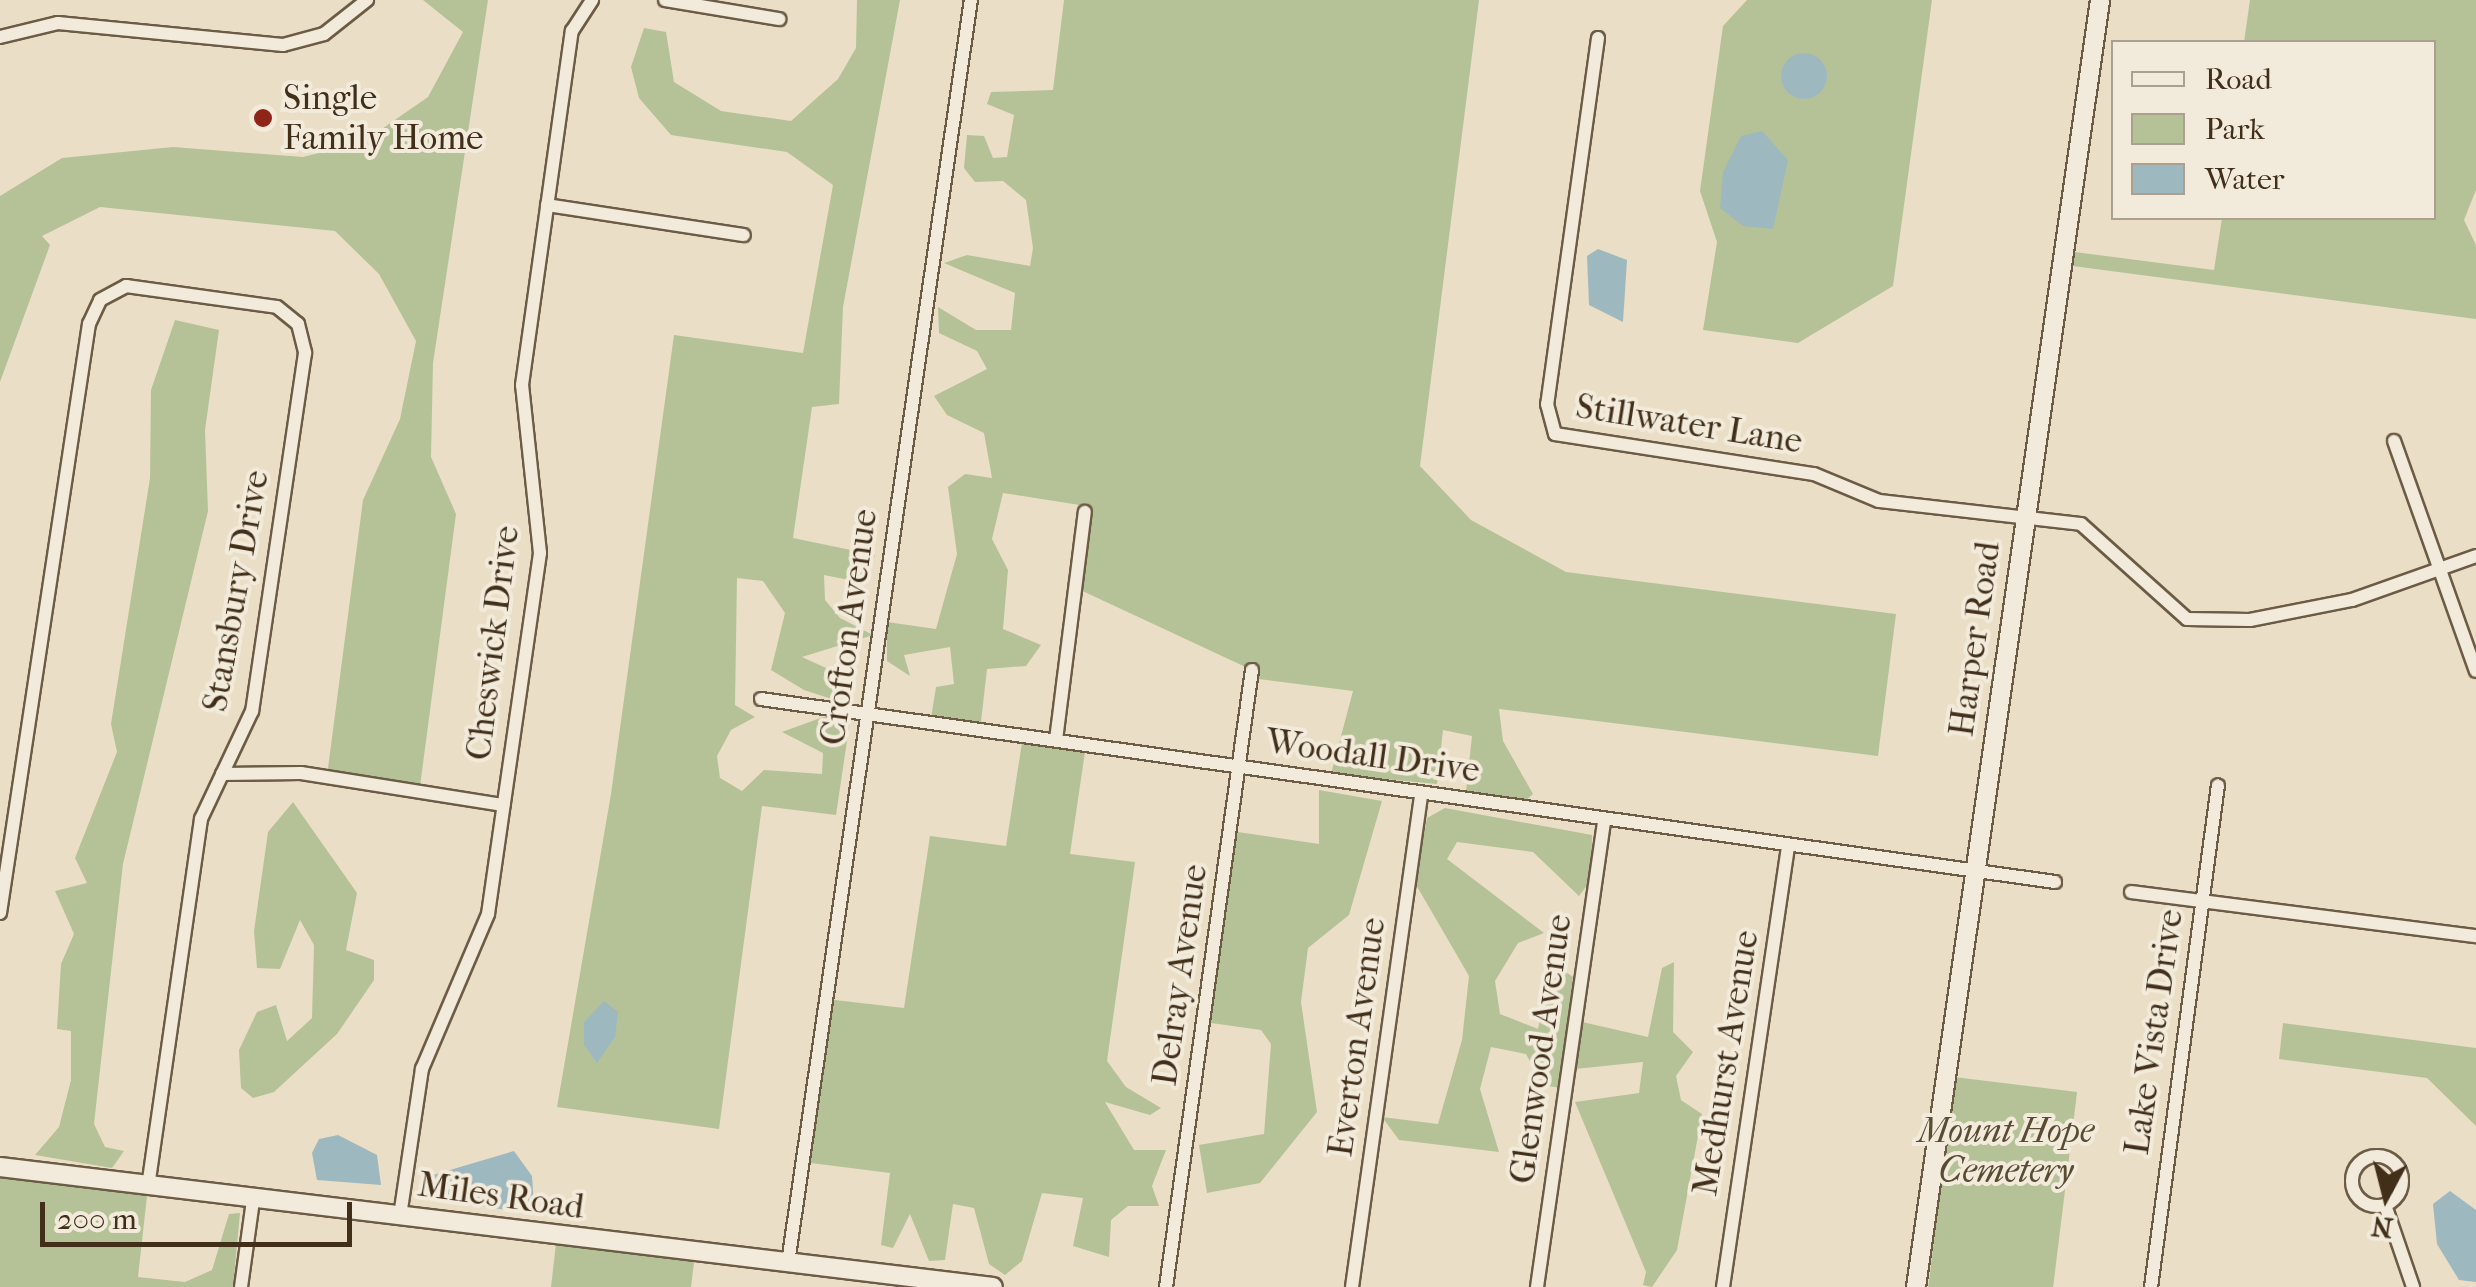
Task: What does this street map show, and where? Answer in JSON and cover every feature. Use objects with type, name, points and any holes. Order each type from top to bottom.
[{"type":"street","points":[[0,37],[58,23],[283,45],[324,34],[366,0]]},
{"type":"street","points":[[665,0],[779,19]]},
{"type":"street","name":"Crofton Avenue","points":[[788,1264],[971,0]]},
{"type":"street","name":"Harper Road","points":[[1916,1287],[2100,0]]},
{"type":"street","name":"Cheswick Drive","points":[[400,1216],[422,1069],[484,934],[540,554],[522,385],[547,206],[587,4]]},
{"type":"street","name":"Stillwater Lane","points":[[1598,38],[1547,404],[1555,434],[1814,474],[1880,501],[2026,519]]},
{"type":"street","points":[[547,206],[744,234]]},
{"type":"street","name":"Stansbury Drive","points":[[0,913],[89,324],[100,300],[126,286],[277,306],[298,324],[306,353],[252,711],[201,819],[148,1187]]},
{"type":"street","points":[[2394,441],[2476,670]]},
{"type":"street","points":[[1056,740],[1086,512]]},
{"type":"street","points":[[2026,519],[2081,524],[2187,619],[2250,620],[2438,572],[2476,556]]},
{"type":"street","name":"Delray Avenue","points":[[1166,1287],[1252,670]]},
{"type":"street","name":"Woodall Drive","points":[[761,699],[2055,882]]},
{"type":"street","points":[[222,774],[302,773],[503,805]]},
{"type":"street","name":"Lake Vista Drive","points":[[2150,1287],[2218,785]]},
{"type":"street","name":"Everton Avenue","points":[[1352,1287],[1422,795]]},
{"type":"street","name":"Glenwood Avenue","points":[[1537,1287],[1604,820]]},
{"type":"street","name":"Medhurst Avenue","points":[[1723,1287],[1788,847]]},
{"type":"street","points":[[2130,892],[2476,936]]},
{"type":"street","points":[[2372,1157],[2395,1163],[2402,1178],[2385,1205],[2362,1202],[2353,1188],[2354,1172],[2372,1157]]},
{"type":"street","name":"Miles Road","points":[[0,1167],[993,1287]]},
{"type":"street","points":[[241,1287],[253,1200]]},
{"type":"street","points":[[2385,1205],[2413,1287]]},
{"type":"green space","points":[[423,0],[488,0],[433,363],[431,457],[456,514],[419,794],[327,776],[363,500],[400,419],[416,341],[379,274],[335,231],[100,207],[42,236],[50,245],[0,382],[0,196],[62,158],[173,147],[303,157],[363,142],[428,97],[463,32]]},
{"type":"green space","points":[[857,0],[900,0],[843,307],[839,404],[812,407],[793,538],[875,555],[864,583],[824,575],[825,600],[840,618],[873,635],[802,657],[837,673],[838,701],[804,690],[771,670],[785,613],[763,581],[737,578],[735,705],[755,717],[731,730],[717,756],[720,778],[742,791],[764,770],[822,774],[823,753],[782,732],[826,716],[850,721],[836,815],[762,806],[719,1129],[557,1107],[611,794],[674,335],[803,353],[833,185],[787,152],[671,135],[639,98],[631,67],[644,28],[666,32],[674,82],[721,111],[791,121],[838,79],[856,48]]},
{"type":"green space","points":[[1064,0],[1479,0],[1420,466],[1471,520],[1566,572],[1896,614],[1878,756],[1499,709],[1503,741],[1533,794],[1526,800],[1466,791],[1472,736],[1443,730],[1437,784],[1331,774],[1353,691],[1251,678],[1252,670],[1076,588],[1086,506],[1003,493],[992,539],[1008,570],[1003,629],[1041,645],[1026,666],[987,669],[981,722],[931,718],[936,687],[954,684],[950,647],[904,655],[910,676],[887,661],[887,622],[936,629],[957,554],[948,487],[965,474],[992,478],[984,433],[947,415],[934,396],[987,369],[977,351],[939,333],[938,307],[976,330],[1011,330],[1015,293],[944,263],[967,255],[1030,266],[1033,248],[1026,200],[1003,181],[975,182],[964,168],[967,135],[984,136],[993,158],[1007,157],[1014,115],[987,104],[991,92],[1053,90]]},
{"type":"green space","points":[[1747,0],[1932,0],[1893,286],[1798,343],[1703,330],[1717,242],[1700,191],[1723,26]]},
{"type":"green space","points":[[2250,0],[2476,0],[2476,190],[2464,220],[2476,245],[2476,319],[2065,265],[2067,251],[2214,270],[2222,220],[2436,220],[2436,40],[2244,40]]},
{"type":"green space","points":[[175,320],[219,330],[205,430],[208,511],[123,864],[94,1124],[105,1147],[124,1151],[112,1168],[35,1155],[59,1127],[71,1080],[71,1031],[57,1029],[61,964],[74,934],[55,891],[87,883],[75,858],[117,752],[111,724],[150,478],[151,390]]},
{"type":"green space","points":[[1023,736],[1086,745],[1070,854],[1135,862],[1107,1061],[1126,1087],[1161,1108],[1150,1115],[1105,1102],[1134,1150],[1166,1150],[1152,1186],[1159,1206],[1128,1206],[1111,1220],[1109,1257],[1073,1246],[1083,1198],[1042,1193],[1022,1261],[1005,1275],[989,1264],[974,1208],[953,1204],[945,1260],[929,1261],[910,1214],[893,1248],[881,1245],[890,1173],[803,1162],[826,999],[904,1008],[930,836],[1006,846]]},
{"type":"green space","points":[[1319,790],[1382,801],[1349,915],[1308,948],[1301,1002],[1317,1112],[1260,1183],[1207,1193],[1199,1145],[1264,1134],[1271,1044],[1261,1030],[1204,1022],[1231,831],[1319,844]]},
{"type":"green space","points":[[293,802],[357,893],[346,950],[374,960],[374,980],[337,1034],[274,1092],[253,1098],[241,1088],[239,1050],[257,1012],[276,1005],[287,1041],[312,1018],[314,945],[300,920],[280,969],[257,968],[254,931],[268,832]]},
{"type":"green space","points":[[1445,808],[1592,835],[1591,880],[1579,896],[1533,852],[1457,842],[1447,859],[1544,933],[1518,943],[1495,981],[1500,1014],[1538,1029],[1550,961],[1573,977],[1560,1088],[1543,1085],[1526,1054],[1491,1047],[1480,1089],[1499,1152],[1399,1140],[1382,1117],[1438,1124],[1462,1040],[1469,976],[1415,883],[1427,818]]},
{"type":"green space","points":[[1674,962],[1673,1032],[1693,1052],[1676,1076],[1681,1100],[1702,1114],[1677,1250],[1652,1287],[1643,1285],[1646,1272],[1575,1102],[1639,1093],[1643,1062],[1575,1069],[1578,1021],[1648,1037],[1662,968]]},
{"type":"green space","points":[[2283,1023],[2476,1048],[2476,1126],[2427,1078],[2279,1059]]},
{"type":"green space","name":"Mount Hope Cemetery","points":[[1954,1077],[2077,1092],[2053,1287],[1928,1287]]},
{"type":"green space","points":[[0,1167],[148,1187],[138,1277],[185,1282],[212,1270],[229,1214],[240,1213],[233,1287],[0,1287]]},
{"type":"green space","points":[[557,1235],[695,1254],[691,1287],[551,1287]]},
{"type":"water","points":[[1804,53],[1820,60],[1827,76],[1820,92],[1804,99],[1788,92],[1781,76],[1788,60]]},
{"type":"water","points":[[1762,131],[1788,160],[1773,229],[1743,226],[1720,208],[1723,172],[1741,136]]},
{"type":"water","points":[[1598,249],[1627,260],[1623,322],[1589,305],[1587,256]]},
{"type":"water","points":[[604,1001],[618,1012],[615,1037],[597,1063],[584,1045],[584,1022]]},
{"type":"water","points":[[338,1135],[377,1155],[381,1185],[317,1180],[312,1153],[319,1139]]},
{"type":"water","points":[[514,1151],[532,1176],[534,1205],[516,1211],[445,1202],[438,1192],[433,1175]]},
{"type":"water","points":[[2450,1191],[2476,1210],[2476,1282],[2459,1280],[2437,1244],[2433,1204]]},
{"type":"place","name":"Single Family Home","points":[[263,118]]}]
